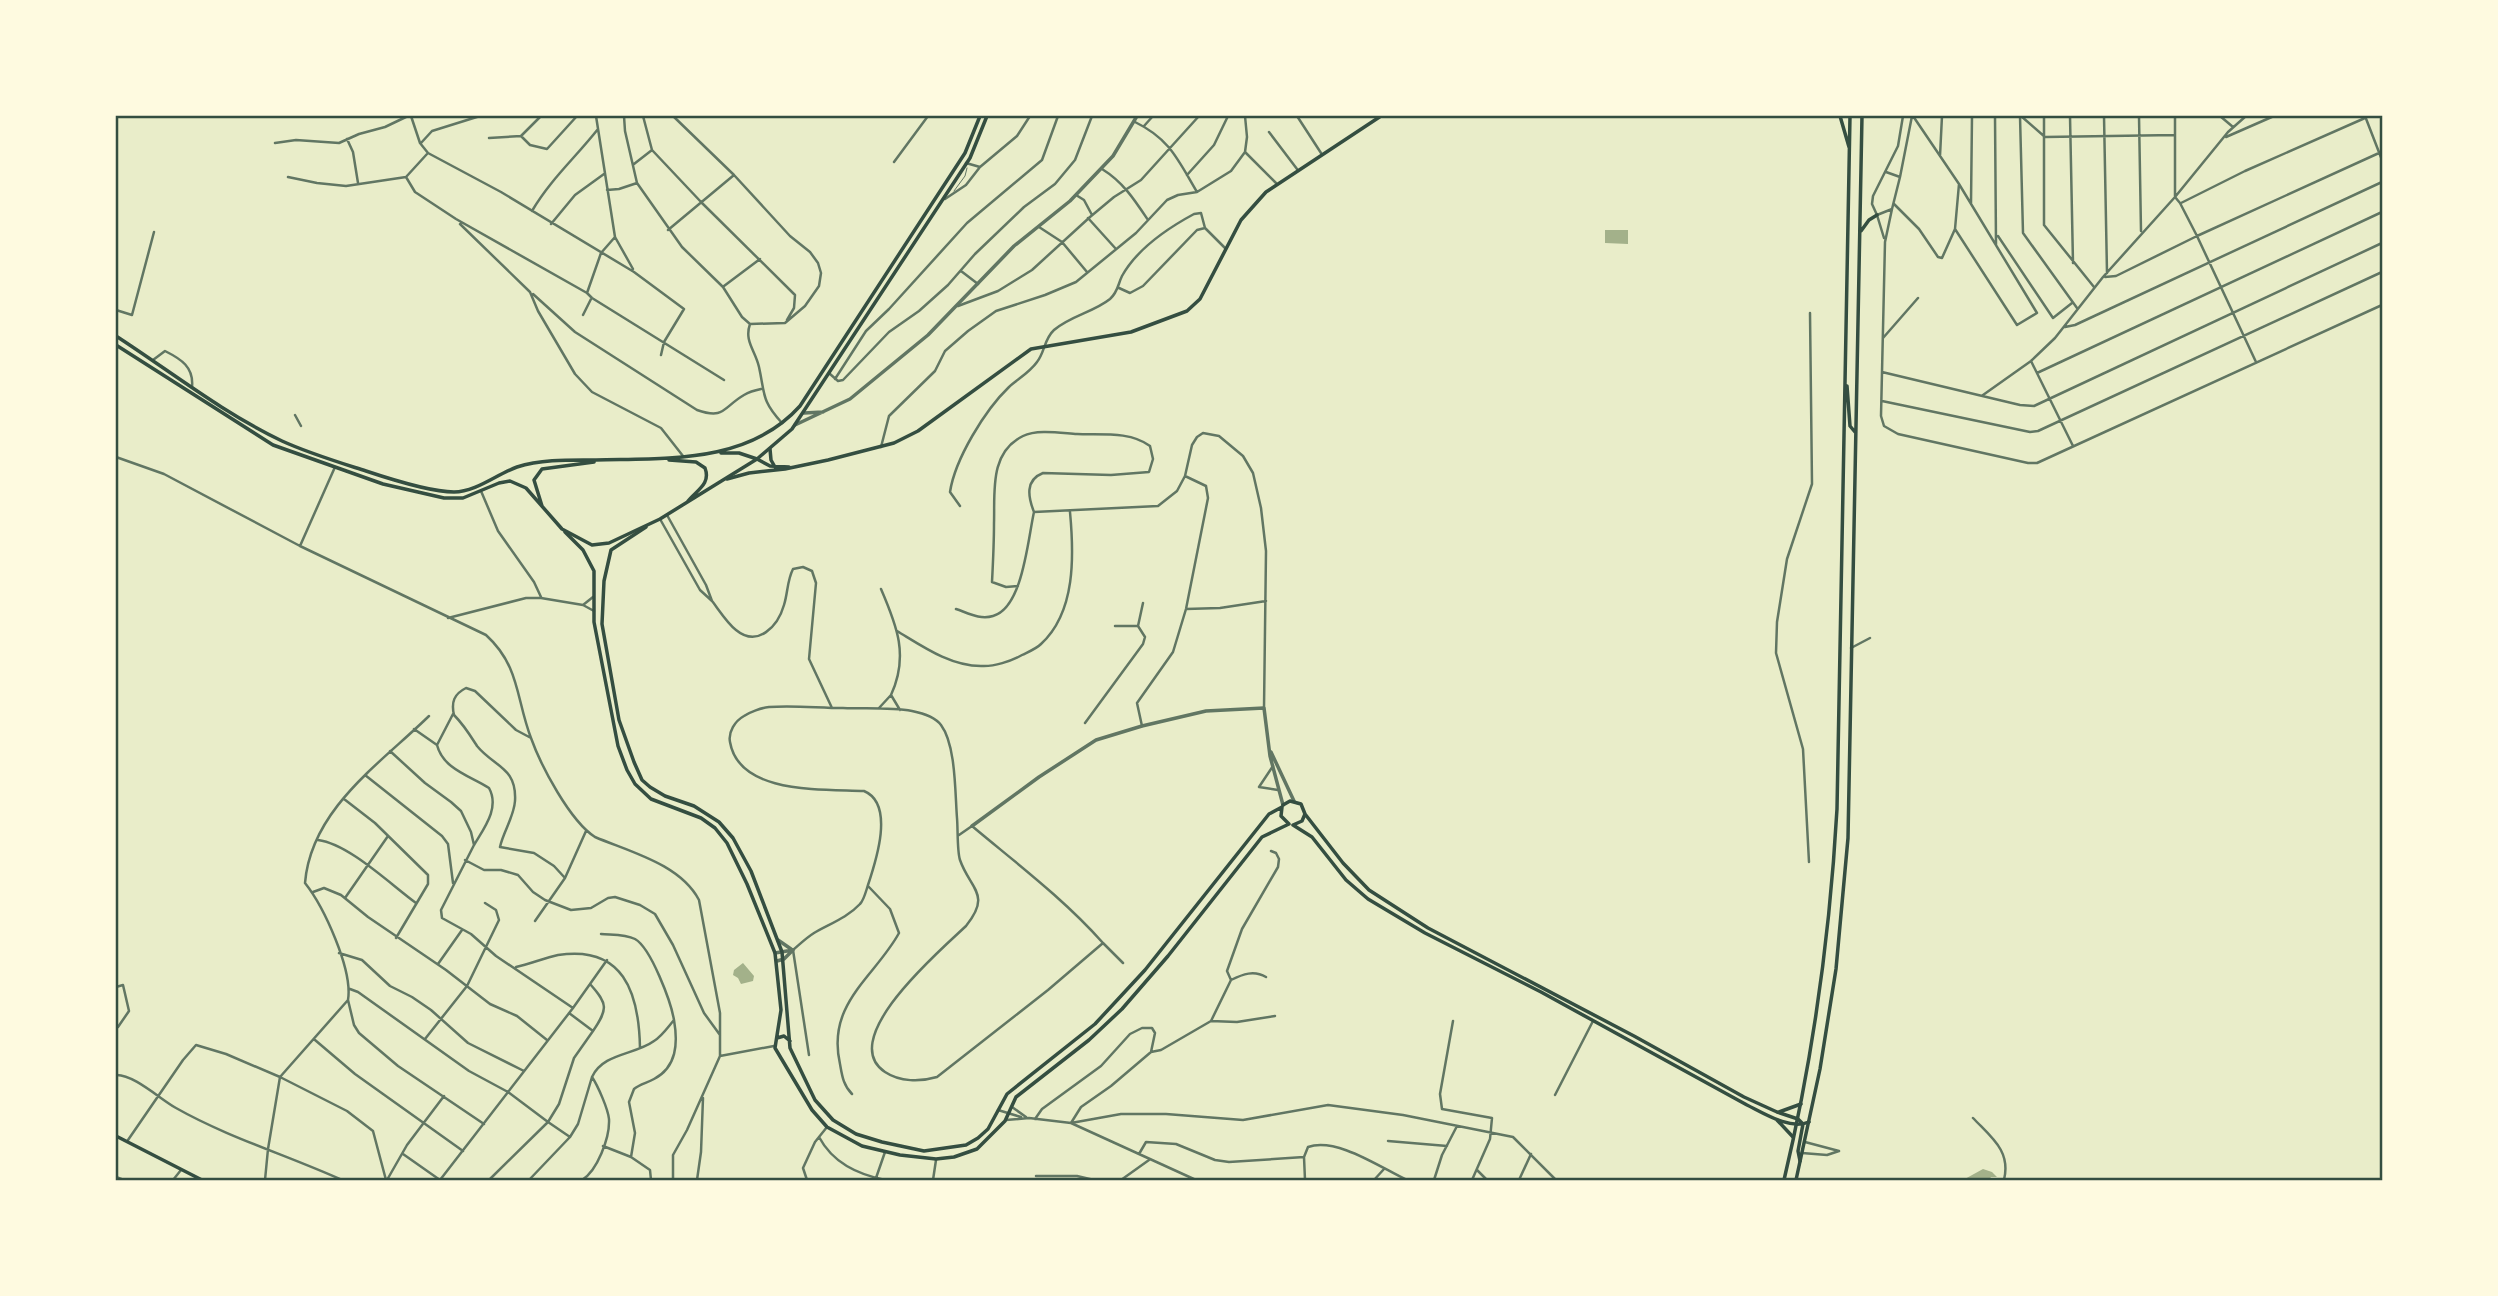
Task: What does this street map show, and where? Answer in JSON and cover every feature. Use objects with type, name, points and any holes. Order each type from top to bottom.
[{"type":"main road","points":[[716,453],[752,439],[790,417],[809,392],[958,162],[973,136],[980,116]]},
{"type":"main road","points":[[779,1052],[784,1053],[790,1046],[784,959],[778,940],[751,871],[733,838],[719,822],[694,807],[665,796],[642,780],[621,727],[602,624],[605,574],[611,550],[757,459],[795,425],[978,144],[987,116]]},
{"type":"main road","points":[[725,480],[881,447],[905,439],[1025,352],[1044,346],[1131,331],[1187,311],[1200,299],[1241,220],[1276,183],[1378,116]]},
{"type":"main road","points":[[1840,116],[1850,149]]},
{"type":"main road","points":[[1784,1181],[1797,1125],[1820,993],[1834,869],[1850,116]]},
{"type":"main road","points":[[1796,1181],[1810,1122],[1836,969],[1850,799],[1862,116]]},
{"type":"main road","points":[[958,162],[966,163]]},
{"type":"main road","points":[[1861,233],[1869,220],[1877,215]]},
{"type":"main road","points":[[116,336],[192,387],[282,441],[388,478],[450,492],[464,491],[528,464],[683,458],[733,452],[775,467],[791,467]]},
{"type":"main road","points":[[116,345],[261,439],[383,484],[444,498],[463,498],[510,481],[526,488],[546,514],[583,550],[591,562],[595,580],[596,634],[618,746],[631,777],[651,799],[701,818],[715,828],[727,843],[750,891],[777,961],[781,1010],[774,1046],[800,1094],[827,1127],[862,1146],[936,1159],[954,1157],[976,1149],[1005,1121],[1010,1105],[1016,1097],[1089,1040],[1122,1009],[1168,956],[1262,837],[1299,823],[1305,814]]},
{"type":"main road","points":[[1846,381],[1850,426],[1856,432]]},
{"type":"main road","points":[[790,417],[804,413]]},
{"type":"main road","points":[[769,449],[775,467]]},
{"type":"main road","points":[[664,458],[696,462],[705,468],[708,476],[705,484],[687,503]]},
{"type":"main road","points":[[546,514],[534,487],[538,472],[545,467],[585,464],[599,460]]},
{"type":"main road","points":[[562,529],[592,545],[602,545],[651,524]]},
{"type":"main road","points":[[776,1038],[789,1038],[805,1083],[824,1112],[856,1134],[924,1151],[966,1145],[988,1129],[1007,1094],[1096,1024],[1145,970],[1262,822],[1275,810],[1294,801],[1301,804],[1305,814],[1343,863],[1369,890],[1448,938],[1777,1112],[1798,1119],[1803,1125]]},
{"type":"main road","points":[[1282,806],[1281,816],[1291,825],[1312,836],[1356,890],[1444,943],[1772,1117],[1797,1125],[1810,1122]]},
{"type":"main road","points":[[1777,1112],[1801,1104]]},
{"type":"main road","points":[[1772,1117],[1794,1139]]},
{"type":"main road","points":[[1800,1163],[1798,1151],[1803,1125]]},
{"type":"main road","points":[[116,1136],[202,1181]]},
{"type":"street","points":[[275,143],[296,140],[339,143],[409,116],[420,144],[428,153],[501,192],[634,272],[684,309],[664,342],[661,355]]},
{"type":"street","points":[[420,144],[432,131],[466,117],[480,116]]},
{"type":"street","points":[[489,138],[521,136],[541,116]]},
{"type":"street","points":[[521,136],[530,145],[547,149],[577,116]]},
{"type":"street","points":[[596,116],[615,237],[634,272]]},
{"type":"street","points":[[624,116],[638,183],[668,230],[723,287],[742,317],[750,324],[785,323],[805,306],[819,286],[821,273],[818,263],[734,174],[673,116]]},
{"type":"street","points":[[643,116],[652,150],[795,295],[794,308],[785,323]]},
{"type":"street","points":[[894,162],[928,116]]},
{"type":"street","points":[[942,201],[972,180],[980,167],[1017,136],[1030,116]]},
{"type":"street","points":[[835,379],[866,331],[967,223],[1042,160],[1058,116]]},
{"type":"street","points":[[830,374],[838,381],[843,380],[889,332],[919,311],[1024,208],[1055,184],[1075,160],[1093,116]]},
{"type":"street","points":[[795,425],[850,400],[928,335],[1014,246],[1076,195],[1113,156],[1137,116]]},
{"type":"street","points":[[1144,127],[1153,116]]},
{"type":"street","points":[[957,306],[998,291],[1032,271],[1090,217],[1141,180],[1199,116]]},
{"type":"street","points":[[1187,175],[1214,145],[1228,116]]},
{"type":"street","points":[[881,447],[889,416],[935,371],[945,351],[968,331],[996,311],[1076,282],[1116,249],[1167,200],[1197,192],[1231,171],[1245,152],[1245,116]]},
{"type":"street","points":[[1297,116],[1321,153]]},
{"type":"street","points":[[1885,242],[1872,204],[1873,196],[1898,146],[1903,116]]},
{"type":"street","points":[[1912,116],[1959,184],[2037,313],[2017,325],[1955,229]]},
{"type":"street","points":[[1912,116],[1885,242],[1881,416],[1884,426],[1898,434],[2037,463],[2382,305]]},
{"type":"street","points":[[1940,156],[1942,116]]},
{"type":"street","points":[[1971,206],[1972,116]]},
{"type":"street","points":[[1994,116],[1996,248]]},
{"type":"street","points":[[2020,116],[2045,136],[2175,135]]},
{"type":"street","points":[[2020,116],[2023,233],[2078,309]]},
{"type":"street","points":[[2044,116],[2044,225],[2094,288]]},
{"type":"street","points":[[2070,116],[2073,264]]},
{"type":"street","points":[[2104,116],[2105,275]]},
{"type":"street","points":[[2138,116],[2141,233]]},
{"type":"street","points":[[2175,116],[2175,197],[2197,236],[2256,362]]},
{"type":"street","points":[[2220,116],[2233,127]]},
{"type":"street","points":[[1982,396],[2031,361],[2065,327],[2141,233],[2175,197],[2223,138],[2246,116]]},
{"type":"street","points":[[2223,138],[2274,116]]},
{"type":"street","points":[[2180,203],[2365,117],[2382,160]]},
{"type":"street","points":[[1135,122],[1154,131],[1170,148],[1197,192]]},
{"type":"street","points":[[532,211],[545,188],[578,155],[598,129]]},
{"type":"street","points":[[1269,132],[1297,169]]},
{"type":"street","points":[[347,139],[353,152],[358,183]]},
{"type":"street","points":[[634,164],[652,150]]},
{"type":"street","points":[[1245,152],[1276,183]]},
{"type":"street","points":[[288,177],[346,186],[406,177],[428,153]]},
{"type":"street","points":[[2105,275],[2116,276],[2379,153]]},
{"type":"street","points":[[966,163],[980,167]]},
{"type":"street","points":[[1101,168],[1127,188],[1148,220]]},
{"type":"street","points":[[1886,172],[1900,177]]},
{"type":"street","points":[[551,224],[575,195],[604,174]]},
{"type":"street","points":[[668,230],[734,174]]},
{"type":"street","points":[[406,177],[415,192],[456,219],[587,293],[724,380]]},
{"type":"street","points":[[2065,327],[2075,325],[2382,182]]},
{"type":"street","points":[[606,191],[638,183]]},
{"type":"street","points":[[1895,204],[1919,229],[1938,257],[1942,258],[1955,229],[1959,184]]},
{"type":"street","points":[[1076,195],[1084,200],[1090,217],[1116,249]]},
{"type":"street","points":[[1877,215],[1892,209]]},
{"type":"street","points":[[2037,373],[2382,212]]},
{"type":"street","points":[[960,506],[950,492],[960,460],[986,415],[1008,388],[1039,360],[1055,329],[1109,300],[1119,288],[1122,276],[1146,247],[1194,214],[1201,213],[1205,228],[1225,249]]},
{"type":"street","points":[[456,219],[575,332],[698,411],[712,415],[720,413],[746,394],[761,389]]},
{"type":"street","points":[[1038,226],[1062,242],[1087,272]]},
{"type":"street","points":[[1119,288],[1130,293],[1143,286],[1197,230],[1205,228]]},
{"type":"street","points":[[116,310],[132,315],[154,232]]},
{"type":"street","points":[[1996,234],[2053,318],[2072,303]]},
{"type":"street","points":[[587,293],[601,253],[615,237]]},
{"type":"street","points":[[1882,372],[2034,406],[2382,243]]},
{"type":"street","points":[[723,287],[760,259]]},
{"type":"street","points":[[961,270],[978,284]]},
{"type":"street","points":[[1882,401],[2030,432],[2038,431],[2382,272]]},
{"type":"street","points":[[530,292],[538,312],[574,373],[592,392],[661,428],[683,458]]},
{"type":"street","points":[[583,315],[592,298]]},
{"type":"street","points":[[1883,339],[1918,298]]},
{"type":"street","points":[[1809,862],[1802,750],[1776,653],[1777,622],[1787,559],[1812,484],[1810,313]]},
{"type":"street","points":[[750,324],[748,344],[758,365],[761,389],[771,411],[782,423]]},
{"type":"street","points":[[153,360],[165,351],[181,359],[193,376],[192,387]]},
{"type":"street","points":[[2031,361],[2074,446]]},
{"type":"street","points":[[804,413],[825,412]]},
{"type":"street","points":[[295,415],[302,426]]},
{"type":"street","points":[[956,609],[979,617],[995,616],[1007,607],[1018,586],[1034,512],[1029,490],[1037,476],[1149,472],[1153,459],[1150,446],[1129,436],[1046,433],[1025,435],[1012,445],[1002,457],[995,475],[992,582],[1006,587],[1018,586]]},
{"type":"street","points":[[1034,512],[1158,506],[1172,496],[1185,477],[1192,445],[1203,433],[1219,436],[1243,456],[1253,473],[1261,508],[1266,551],[1264,708],[1282,806]]},
{"type":"street","points":[[116,457],[164,474],[300,546],[486,635],[501,649],[517,684],[531,738],[567,808],[586,831],[677,873],[695,893],[699,900],[720,1013],[720,1056],[673,1155],[673,1181]]},
{"type":"street","points":[[300,546],[335,467]]},
{"type":"street","points":[[1142,726],[1137,703],[1170,659],[1186,609],[1208,498],[1206,485],[1185,477]]},
{"type":"street","points":[[481,491],[498,531],[534,582],[541,598]]},
{"type":"street","points":[[897,631],[949,659],[981,667],[1013,660],[1040,645],[1059,621],[1068,590],[1073,544],[1070,510]]},
{"type":"street","points":[[667,515],[706,585],[712,601]]},
{"type":"street","points":[[660,519],[699,590],[737,631],[751,637],[762,635],[777,622],[784,606],[787,580],[793,569],[812,571],[816,583],[809,659],[832,708]]},
{"type":"street","points":[[877,709],[891,695],[899,678],[901,665],[897,631],[881,589]]},
{"type":"street","points":[[583,605],[595,594]]},
{"type":"street","points":[[448,618],[526,598],[583,605],[594,611]]},
{"type":"street","points":[[1186,609],[1220,608],[1266,601]]},
{"type":"street","points":[[1085,723],[1143,644],[1145,637],[1138,626],[1143,603]]},
{"type":"street","points":[[1115,626],[1138,626]]},
{"type":"street","points":[[1851,648],[1870,638]]},
{"type":"street","points":[[531,738],[516,730],[475,691],[466,688],[454,698],[454,712],[437,745],[439,755],[450,765],[489,788],[493,808],[453,883],[441,910],[442,918],[573,1008]]},
{"type":"street","points":[[891,695],[900,710]]},
{"type":"street","points":[[777,961],[784,959],[812,934],[844,917],[862,903],[881,838],[879,808],[871,794],[864,791],[788,787],[769,782],[740,763],[729,739],[734,723],[744,715],[767,707],[900,710],[928,715],[940,723],[947,739],[953,772],[960,861],[977,890],[979,900],[975,915],[902,988],[888,1006],[874,1042],[875,1062],[882,1070],[894,1077],[913,1081],[937,1077],[1103,943]]},
{"type":"street","points":[[959,835],[1039,776],[1096,740],[1206,711],[1264,708]]},
{"type":"street","points":[[454,712],[479,747],[500,764],[513,781],[515,803],[500,847],[534,853],[544,858],[565,878]]},
{"type":"street","points":[[429,716],[364,775],[344,799],[321,830],[305,883],[313,892],[339,953],[350,989],[348,1000],[354,1025],[359,1033],[398,1066],[484,1125]]},
{"type":"street","points":[[414,729],[437,745]]},
{"type":"street","points":[[1270,750],[1294,801]]},
{"type":"street","points":[[390,751],[461,811],[474,845]]},
{"type":"street","points":[[1273,766],[1259,787],[1278,790]]},
{"type":"street","points":[[364,775],[442,836],[448,844],[453,883]]},
{"type":"street","points":[[344,799],[428,875],[428,884],[396,938]]},
{"type":"street","points":[[972,826],[1032,876],[1123,963]]},
{"type":"street","points":[[534,921],[565,878],[586,831]]},
{"type":"street","points":[[345,898],[388,836]]},
{"type":"street","points":[[318,840],[340,847],[416,903]]},
{"type":"street","points":[[1231,980],[1227,971],[1242,929],[1278,867],[1279,859],[1276,853],[1271,851]]},
{"type":"street","points":[[465,860],[484,870],[501,870],[519,875],[533,892],[549,902],[571,910],[591,908],[615,897],[640,905],[655,914],[673,945],[704,1013],[720,1035]]},
{"type":"street","points":[[852,1094],[845,1087],[838,1055],[843,1013],[859,984],[899,933],[890,909],[867,886]]},
{"type":"street","points":[[313,892],[324,888],[331,889],[490,1004],[517,1016],[547,1040]]},
{"type":"street","points":[[425,1039],[467,986],[499,920],[496,910],[485,903]]},
{"type":"street","points":[[438,964],[462,930]]},
{"type":"street","points":[[601,934],[625,936],[641,944],[671,1002],[677,1038],[673,1059],[665,1072],[637,1086],[631,1096],[629,1102],[635,1133],[631,1157]]},
{"type":"street","points":[[1444,943],[1448,938]]},
{"type":"street","points":[[778,940],[793,950],[809,1055]]},
{"type":"street","points":[[775,953],[793,950]]},
{"type":"street","points":[[339,953],[362,960],[390,986],[412,997],[480,1051],[508,1062],[524,1072]]},
{"type":"street","points":[[516,967],[569,954],[600,956],[607,960],[623,976],[633,1000],[638,1018],[640,1048]]},
{"type":"street","points":[[402,1154],[440,1180],[607,960]]},
{"type":"street","points":[[1211,1021],[1231,980],[1242,974],[1252,973],[1266,977]]},
{"type":"street","points":[[489,1181],[556,1112],[573,1058],[603,1016],[601,997],[590,984]]},
{"type":"street","points":[[116,987],[123,985],[129,1011],[118,1027]]},
{"type":"street","points":[[350,989],[469,1071],[508,1092],[570,1137]]},
{"type":"street","points":[[265,1181],[280,1077],[348,1000]]},
{"type":"street","points":[[569,1013],[593,1031]]},
{"type":"street","points":[[1071,1123],[1081,1107],[1151,1052],[1161,1050],[1211,1021],[1237,1022],[1275,1016]]},
{"type":"street","points":[[529,1181],[570,1137],[578,1124],[596,1068],[607,1060],[656,1040],[674,1020]]},
{"type":"street","points":[[1453,1021],[1441,1109],[1492,1118],[1492,1132],[1472,1181]]},
{"type":"street","points":[[1555,1096],[1593,1021]]},
{"type":"street","points":[[1035,1119],[1042,1109],[1101,1066],[1122,1041],[1142,1028],[1152,1028],[1155,1033],[1151,1052]]},
{"type":"street","points":[[313,1039],[355,1074],[463,1151]]},
{"type":"street","points":[[128,1140],[196,1045],[226,1054],[280,1077],[347,1111],[373,1130],[386,1181]]},
{"type":"street","points":[[720,1056],[774,1046]]},
{"type":"street","points":[[116,1075],[127,1075],[185,1113],[342,1181]]},
{"type":"street","points":[[582,1181],[588,1177],[599,1160],[609,1119],[592,1077]]},
{"type":"street","points":[[697,1181],[703,1094]]},
{"type":"street","points":[[386,1181],[444,1096]]},
{"type":"street","points":[[1010,1105],[1029,1118]]},
{"type":"street","points":[[998,1110],[1029,1118],[1071,1123],[1121,1114],[1166,1114],[1243,1120],[1328,1105],[1458,1125],[1513,1137],[1556,1181]]},
{"type":"street","points":[[1005,1121],[1029,1118]]},
{"type":"street","points":[[1973,1118],[2004,1154],[2004,1181]]},
{"type":"street","points":[[1071,1123],[1196,1181]]},
{"type":"street","points":[[1434,1181],[1435,1172],[1458,1125]]},
{"type":"street","points":[[807,1181],[803,1168],[827,1127]]},
{"type":"street","points":[[819,1137],[832,1157],[852,1169],[885,1181]]},
{"type":"street","points":[[1388,1141],[1447,1146]]},
{"type":"street","points":[[1139,1155],[1146,1142],[1175,1144],[1215,1160],[1229,1162],[1304,1157]]},
{"type":"street","points":[[1305,1181],[1304,1157],[1308,1147],[1324,1143],[1360,1156],[1407,1181]]},
{"type":"street","points":[[1802,1153],[1827,1155],[1839,1151],[1805,1143]]},
{"type":"street","points":[[603,1146],[631,1157],[650,1170],[651,1181]]},
{"type":"street","points":[[876,1178],[885,1152]]},
{"type":"street","points":[[1519,1181],[1531,1154]]},
{"type":"street","points":[[933,1181],[936,1159]]},
{"type":"street","points":[[1121,1181],[1149,1160]]},
{"type":"street","points":[[1362,1181],[1373,1181],[1384,1169]]},
{"type":"street","points":[[1476,1169],[1487,1181]]},
{"type":"street","points":[[173,1181],[181,1170]]},
{"type":"street","points":[[1035,1176],[1077,1176],[1094,1181]]},
{"type":"street","points":[[116,1177],[124,1181]]},
{"type":"shaded area","points":[[1605,230],[1628,230],[1628,244],[1605,243]]},
{"type":"shaded area","points":[[743,963],[754,976],[753,981],[741,984],[733,975],[734,970]]},
{"type":"shaded area","points":[[1983,1169],[1997,1177],[1991,1177],[1989,1180],[1963,1180]]}]
